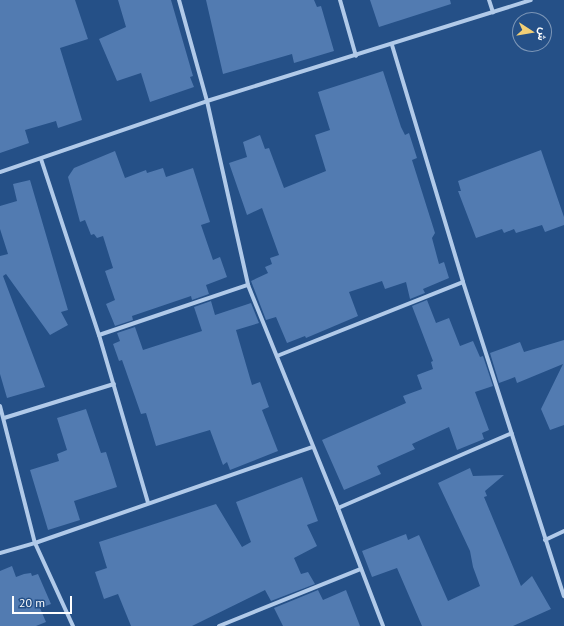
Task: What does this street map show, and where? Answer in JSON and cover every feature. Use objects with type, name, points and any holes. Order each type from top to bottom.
[{"type":"street","points":[[179,0],[207,101],[248,285],[338,508],[383,626]]},
{"type":"street","points":[[340,0],[356,56]]},
{"type":"street","points":[[489,0],[493,12]]},
{"type":"street","points":[[0,172],[207,101],[392,45],[531,0]]},
{"type":"street","points":[[392,45],[463,282],[564,596]]},
{"type":"street","points":[[41,158],[99,335],[148,503]]},
{"type":"street","points":[[277,356],[463,282]]},
{"type":"street","points":[[99,335],[248,285]]},
{"type":"street","points":[[4,418],[114,384]]},
{"type":"street","points":[[0,406],[35,543],[73,626]]},
{"type":"street","points":[[338,508],[512,433]]},
{"type":"street","points":[[0,553],[35,543],[313,447]]},
{"type":"street","points":[[546,540],[564,531]]},
{"type":"street","points":[[219,626],[360,569]]},
{"type":"building","points":[[0,0],[75,0],[88,39],[60,48],[82,120],[58,128],[56,121],[25,130],[29,143],[0,153]]},
{"type":"building","points":[[118,0],[171,0],[193,76],[190,77],[194,87],[150,102],[141,73],[117,81],[99,39],[126,27]]},
{"type":"building","points":[[206,0],[314,0],[317,7],[321,6],[334,51],[294,63],[292,54],[223,74]]},
{"type":"building","points":[[370,0],[450,0],[451,4],[379,27]]},
{"type":"building","points":[[383,71],[401,127],[405,135],[409,133],[417,158],[412,160],[435,233],[432,238],[439,264],[444,262],[449,278],[423,289],[425,293],[410,299],[406,282],[385,289],[382,281],[349,292],[358,316],[306,338],[305,336],[287,343],[276,317],[266,320],[251,281],[268,273],[265,267],[272,264],[270,258],[279,255],[262,208],[247,215],[229,163],[247,157],[243,142],[260,135],[265,149],[269,148],[284,188],[326,171],[315,135],[330,130],[318,92]]},
{"type":"building","points":[[541,150],[564,217],[564,225],[545,232],[542,225],[516,233],[514,229],[504,233],[502,229],[476,238],[458,191],[461,191],[458,181]]},
{"type":"building","points":[[115,151],[125,178],[146,170],[147,173],[163,168],[166,177],[193,168],[210,222],[201,225],[213,260],[220,257],[227,277],[206,285],[209,294],[192,300],[191,296],[132,316],[133,320],[115,326],[106,304],[115,300],[105,271],[113,268],[103,236],[97,238],[94,234],[91,235],[85,220],[80,222],[68,177],[74,168]]},
{"type":"building","points":[[30,180],[68,310],[61,312],[68,325],[50,335],[6,274],[3,276],[45,387],[7,398],[0,374],[0,256],[8,254],[0,229],[0,206],[17,201],[13,184]]},
{"type":"building","points":[[427,300],[436,323],[449,318],[460,346],[473,341],[480,357],[483,356],[493,386],[475,392],[489,430],[482,433],[484,439],[457,450],[449,427],[412,444],[415,449],[377,466],[381,474],[344,490],[322,440],[406,403],[403,396],[422,389],[417,375],[433,369],[431,362],[433,361],[412,306]]},
{"type":"building","points":[[211,301],[215,315],[251,303],[259,323],[236,330],[252,385],[260,382],[269,407],[262,410],[278,451],[230,470],[227,462],[223,465],[210,430],[156,446],[146,413],[141,414],[122,360],[119,361],[113,344],[120,341],[117,333],[135,327],[143,350],[202,331],[194,307]]},
{"type":"building","points":[[564,340],[564,425],[550,430],[541,409],[563,364],[517,383],[515,377],[499,383],[490,353],[520,342],[524,352]]},
{"type":"building","points":[[86,409],[101,453],[106,452],[117,487],[74,501],[80,520],[48,530],[30,470],[59,461],[57,454],[67,450],[57,418]]},
{"type":"building","points":[[470,468],[473,476],[504,475],[485,491],[487,496],[484,497],[521,586],[532,576],[551,609],[513,626],[422,626],[397,568],[372,577],[362,551],[406,534],[408,540],[419,535],[448,601],[480,586],[473,567],[470,551],[438,483]]},
{"type":"building","points":[[302,477],[318,521],[307,525],[317,546],[294,558],[301,574],[308,572],[315,584],[271,601],[265,590],[192,626],[131,626],[118,594],[104,599],[95,572],[107,568],[99,542],[216,504],[242,547],[251,542],[236,502]]},
{"type":"building","points":[[12,566],[16,577],[31,573],[32,576],[38,574],[51,604],[40,608],[46,622],[36,626],[0,626],[0,571]]},
{"type":"building","points":[[318,590],[323,600],[346,590],[360,626],[283,626],[274,608]]}]
